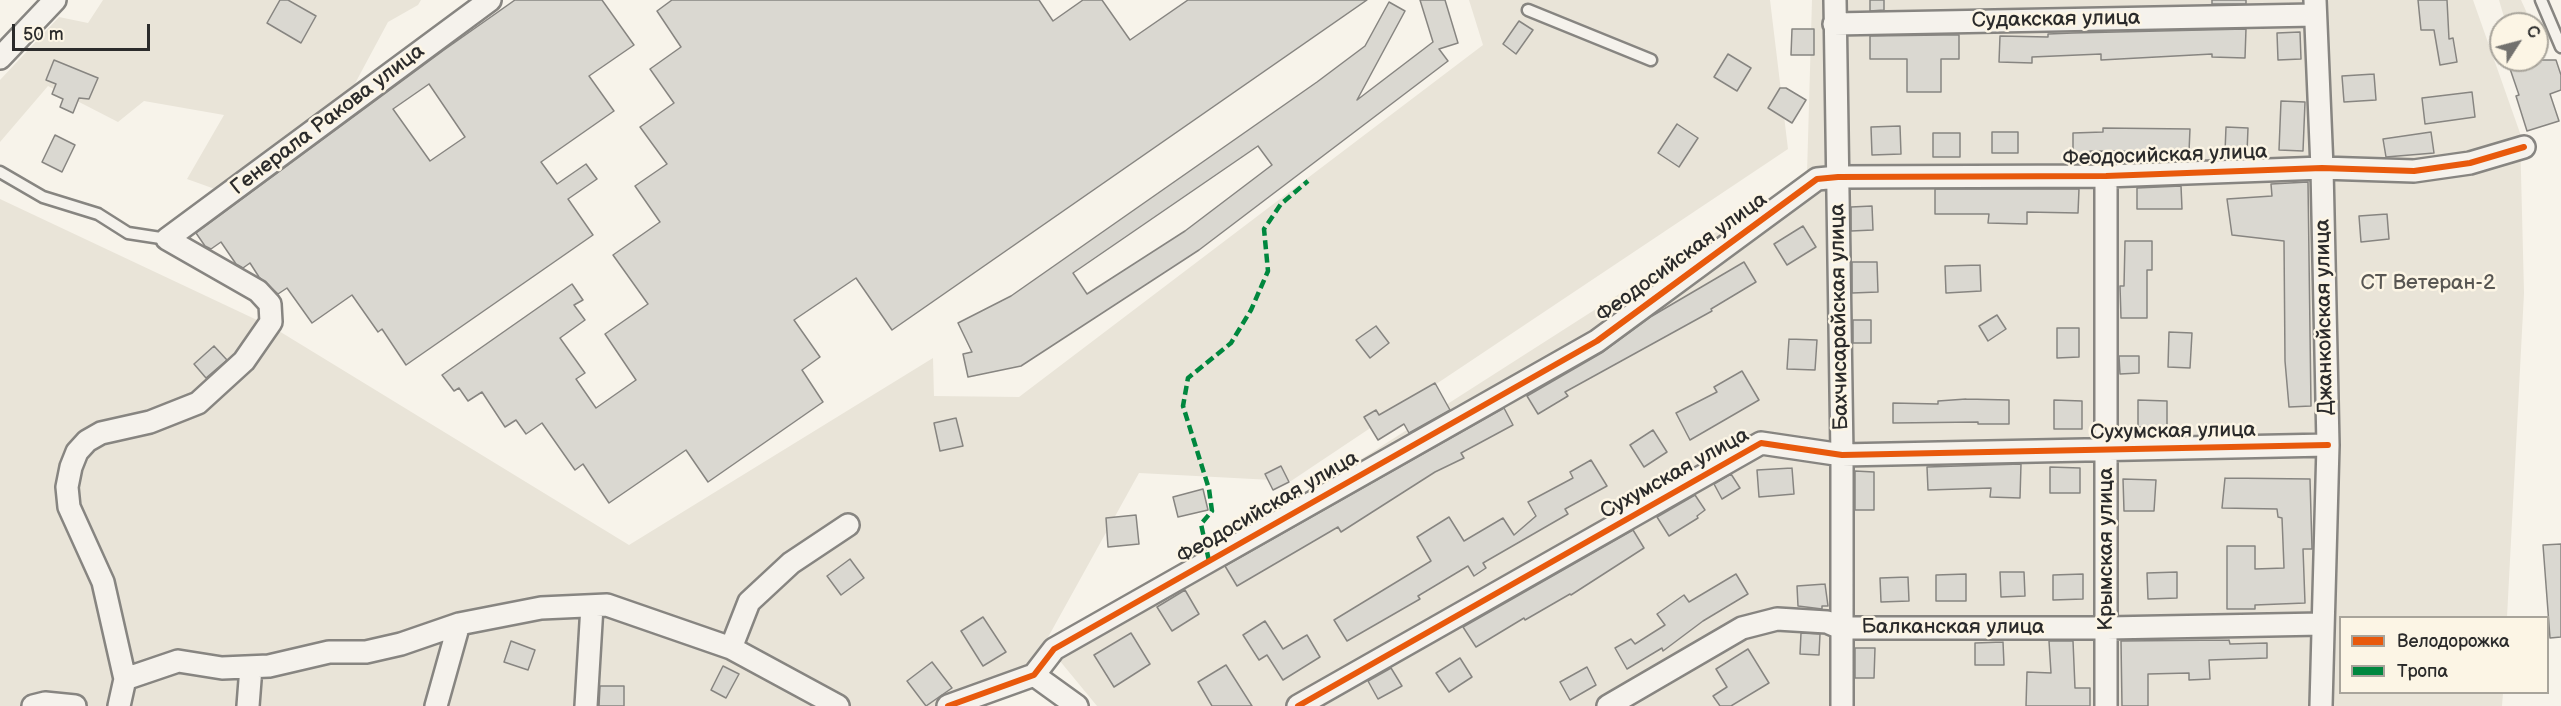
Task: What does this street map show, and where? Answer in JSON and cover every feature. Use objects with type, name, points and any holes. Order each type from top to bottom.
[{"type":"street","points":[[0,58],[55,0]]},
{"type":"street","name":"Генерала Ракова улица","points":[[167,239],[490,0]]},
{"type":"street","name":"Бахчисарайская улица","points":[[1834,0],[1842,455],[1842,706]]},
{"type":"street","name":"Судакская улица","points":[[1834,24],[2315,7]]},
{"type":"street","name":"Джанкойская улица","points":[[2315,7],[2322,168],[2328,445],[2321,706]]},
{"type":"street","name":"Феодосийская улица","points":[[1034,675],[1054,649],[1597,341],[1817,179],[2106,176],[2322,168],[2414,171],[2470,163],[2524,147]]},
{"type":"street","name":"Крымская улица","points":[[2106,176],[2106,706]]},
{"type":"street","points":[[119,706],[126,679],[103,582],[69,507],[67,487],[71,467],[77,452],[87,441],[101,433],[150,422],[198,403],[244,361],[271,321],[270,304],[258,291],[167,239]]},
{"type":"street","name":"Сухумская улица","points":[[1298,706],[1761,443],[1842,455],[2328,445]]},
{"type":"street","points":[[731,648],[749,603],[791,563],[848,525]]},
{"type":"street","points":[[126,679],[178,661],[222,668],[269,666],[329,652],[366,652],[400,644],[459,624],[541,608],[607,605],[731,648],[838,706]]},
{"type":"street","points":[[586,706],[592,606]]},
{"type":"street","name":"Балканская улица","points":[[1608,706],[1742,628],[1777,619],[1827,622],[1841,628],[2107,628],[2322,624]]},
{"type":"street","points":[[436,706],[459,624]]},
{"type":"street","points":[[248,706],[251,667]]},
{"type":"street","points":[[948,706],[1034,675],[1077,706]]},
{"type":"street","points":[[33,706],[45,703],[75,706]]},
{"type":"lane","points":[[2541,0],[2561,47]]},
{"type":"lane","points":[[1528,10],[1651,60]]},
{"type":"lane","points":[[0,171],[43,197],[98,214],[128,233],[167,239]]},
{"type":"green space","points":[[103,0],[421,0],[418,5],[388,22],[344,104],[226,193],[187,179],[224,115],[144,101],[118,122],[48,86],[0,142],[0,80],[59,17],[88,23]]},
{"type":"green space","points":[[1469,0],[1770,0],[1788,149],[1291,481],[1139,473],[1031,668],[942,706],[0,706],[0,199],[274,328],[629,545],[933,358],[934,396],[1019,397],[1483,45]],"holes":[[[1728,54],[1737,91],[1714,77]],[[1677,124],[1698,138],[1679,167],[1658,153]],[[1376,326],[1389,343],[1370,357],[1357,340]]]},
{"type":"green space","points":[[1812,0],[2318,0],[2320,706],[1097,706],[1055,655],[1807,174]]},
{"type":"green space","name":"СТ Ветеран-2","points":[[2327,0],[2473,0],[2489,45],[2489,72],[2498,72],[2520,133],[2524,293],[2507,616],[2339,616],[2339,694],[2503,694],[2502,706],[2332,706],[2334,356]]},
{"type":"green space","points":[[2499,0],[2521,0],[2526,12],[2502,12]]},
{"type":"building","points":[[280,0],[288,0],[316,16],[301,43],[267,23]]},
{"type":"building","points":[[515,0],[602,0],[634,45],[589,76],[614,111],[541,162],[557,184],[586,164],[597,179],[568,199],[593,235],[406,365],[382,329],[378,332],[352,295],[312,323],[287,288],[278,294],[259,277],[250,263],[243,268],[236,264],[221,242],[211,249],[205,246],[196,233]],"holes":[[[429,84],[465,137],[430,161],[393,109]]]},
{"type":"building","points":[[672,0],[1039,0],[1053,21],[1083,0],[1102,0],[1130,40],[1188,0],[1367,0],[892,330],[856,278],[794,320],[820,357],[802,370],[823,402],[708,482],[686,450],[609,503],[583,464],[575,470],[542,423],[526,434],[516,420],[505,427],[482,392],[468,401],[459,388],[454,391],[442,375],[572,284],[583,300],[574,305],[585,320],[560,338],[585,373],[576,379],[596,408],[636,380],[605,334],[648,304],[613,255],[660,222],[635,186],[667,164],[640,127],[674,103],[650,69],[681,47],[657,11]]},
{"type":"building","points":[[1420,0],[1445,0],[1458,43],[1439,49],[1448,61],[1199,250],[1021,366],[968,377],[963,354],[972,352],[958,323],[1011,296],[1317,82],[1365,46],[1389,2],[1405,11],[1357,100],[1433,42]],"holes":[[[1258,146],[1272,165],[1185,231],[1087,294],[1073,273]]]},
{"type":"building","points":[[1870,0],[1884,0],[1884,10],[1870,11]]},
{"type":"building","points":[[2212,0],[2246,0],[2246,4],[2212,4]]},
{"type":"building","points":[[2418,0],[2447,0],[2449,39],[2453,38],[2457,62],[2440,65],[2434,30],[2421,30]]},
{"type":"building","points":[[1519,21],[1533,30],[1516,54],[1503,44]]},
{"type":"building","points":[[1792,29],[1814,29],[1814,55],[1791,55]]},
{"type":"building","points":[[2246,29],[2245,58],[2212,57],[2212,54],[2101,60],[2101,54],[2032,57],[2032,63],[1999,62],[2000,36],[2048,37],[2048,34]]},
{"type":"building","points":[[2300,32],[2301,59],[2278,60],[2277,33]]},
{"type":"building","points":[[1959,35],[1959,59],[1941,59],[1941,92],[1907,92],[1907,59],[1870,59],[1870,36]]},
{"type":"building","points":[[1728,54],[1751,68],[1737,91],[1714,77]]},
{"type":"building","points":[[54,60],[98,78],[89,99],[79,98],[73,113],[60,107],[63,99],[52,94],[56,84],[46,80]]},
{"type":"building","points":[[2549,60],[2556,60],[2561,75],[2561,90],[2550,94],[2559,121],[2527,131],[2516,96],[2519,95],[2511,72],[2549,72]]},
{"type":"building","points":[[2374,74],[2376,100],[2344,102],[2342,76]]},
{"type":"building","points":[[1780,88],[1786,88],[1806,100],[1792,123],[1768,108]]},
{"type":"building","points":[[2472,92],[2475,117],[2425,124],[2422,98]]},
{"type":"building","points":[[2281,101],[2305,102],[2303,151],[2279,150]]},
{"type":"building","points":[[1677,124],[1698,138],[1679,167],[1658,153]]},
{"type":"building","points":[[1900,126],[1901,154],[1872,155],[1871,127]]},
{"type":"building","points":[[2226,127],[2248,128],[2247,153],[2225,152]]},
{"type":"building","points":[[2103,128],[2190,129],[2189,152],[2090,151],[2091,160],[2073,159],[2073,133],[2103,132]]},
{"type":"building","points":[[1992,132],[2018,132],[2018,153],[1992,153]]},
{"type":"building","points":[[2431,132],[2434,153],[2386,157],[2383,139]]},
{"type":"building","points":[[1933,133],[1960,133],[1960,157],[1933,157]]},
{"type":"building","points":[[55,135],[75,145],[62,172],[42,162]]},
{"type":"building","points":[[2308,182],[2311,406],[2289,407],[2285,361],[2284,241],[2232,235],[2227,199],[2272,196],[2271,184]]},
{"type":"building","points":[[2181,186],[2182,209],[2137,209],[2137,188]]},
{"type":"building","points":[[1935,189],[2079,189],[2078,213],[2027,212],[2027,224],[1988,223],[1989,214],[1935,214]]},
{"type":"building","points":[[1872,206],[1873,230],[1851,231],[1851,207]]},
{"type":"building","points":[[2387,214],[2389,239],[2361,242],[2359,216]]},
{"type":"building","points":[[1803,226],[1816,247],[1787,265],[1774,244]]},
{"type":"building","points":[[2125,241],[2152,241],[2152,270],[2147,270],[2147,318],[2121,318],[2120,286],[2124,286]]},
{"type":"building","points":[[1744,262],[1756,282],[1711,309],[1712,311],[1565,392],[1568,396],[1538,414],[1527,396],[1603,352],[1652,316]]},
{"type":"building","points":[[1852,262],[1877,262],[1878,292],[1852,293]]},
{"type":"building","points":[[1980,265],[1981,291],[1946,293],[1945,266]]},
{"type":"building","points":[[1997,315],[2006,329],[1988,341],[1979,326]]},
{"type":"building","points":[[1853,320],[1871,320],[1871,343],[1853,343]]},
{"type":"building","points":[[1376,326],[1389,343],[1370,358],[1356,340]]},
{"type":"building","points":[[2057,328],[2079,328],[2079,357],[2057,358]]},
{"type":"building","points":[[2169,332],[2192,333],[2190,368],[2168,367]]},
{"type":"building","points":[[1789,339],[1817,340],[1815,370],[1787,369]]},
{"type":"building","points":[[214,346],[227,360],[206,378],[194,364]]},
{"type":"building","points":[[2119,356],[2139,356],[2139,373],[2120,374]]},
{"type":"building","points":[[1742,371],[1759,400],[1690,440],[1676,413],[1717,392],[1714,387]]},
{"type":"building","points":[[1435,383],[1450,410],[1409,433],[1404,424],[1378,440],[1364,417],[1376,410],[1379,415]]},
{"type":"building","points":[[2009,400],[2009,424],[1893,423],[1893,403],[1938,404],[1938,401]]},
{"type":"building","points":[[2054,400],[2082,401],[2082,429],[2054,429]]},
{"type":"building","points":[[2138,400],[2167,401],[2167,427],[2138,427]]},
{"type":"building","points":[[1504,408],[1513,425],[1461,453],[1464,458],[1435,472],[1341,532],[1338,527],[1237,586],[1225,566]]},
{"type":"building","points":[[956,418],[963,446],[940,451],[934,423]]},
{"type":"building","points":[[1653,430],[1667,452],[1644,467],[1630,445]]},
{"type":"building","points":[[1591,460],[1607,486],[1565,509],[1568,514],[1483,563],[1486,568],[1474,576],[1468,566],[1418,596],[1420,599],[1347,641],[1334,620],[1431,561],[1417,537],[1449,517],[1464,541],[1503,518],[1514,535],[1536,516],[1528,502],[1573,478],[1570,472]]},
{"type":"building","points":[[2021,464],[2020,498],[1990,497],[1991,488],[1928,490],[1927,467]]},
{"type":"building","points":[[1281,466],[1289,482],[1273,490],[1265,474]]},
{"type":"building","points":[[2050,467],[2080,468],[2080,493],[2050,493]]},
{"type":"building","points":[[1792,468],[1794,494],[1759,497],[1757,470]]},
{"type":"building","points":[[1855,471],[1874,472],[1874,510],[1855,510]]},
{"type":"building","points":[[1731,474],[1740,488],[1722,499],[1714,484]]},
{"type":"building","points":[[2225,478],[2310,479],[2312,549],[2303,549],[2305,603],[2255,605],[2255,609],[2227,609],[2227,546],[2255,546],[2255,569],[2284,568],[2282,518],[2278,517],[2277,509],[2222,508]]},
{"type":"building","points":[[2123,479],[2156,480],[2154,511],[2124,511]]},
{"type":"building","points":[[1203,489],[1208,510],[1178,517],[1173,497]]},
{"type":"building","points":[[1695,495],[1705,510],[1697,516],[1698,518],[1669,536],[1657,517]]},
{"type":"building","points":[[1136,515],[1139,544],[1108,547],[1106,518]]},
{"type":"building","points":[[1633,530],[1644,548],[1571,595],[1525,620],[1524,618],[1476,647],[1463,627]]},
{"type":"building","points":[[2561,544],[2561,637],[2550,638],[2543,545]]},
{"type":"building","points":[[850,559],[864,578],[841,595],[827,576]]},
{"type":"building","points":[[2000,572],[2024,572],[2025,596],[2001,597]]},
{"type":"building","points":[[2177,572],[2177,598],[2148,599],[2147,573]]},
{"type":"building","points":[[1736,574],[1748,594],[1703,621],[1663,651],[1662,648],[1627,669],[1615,648],[1631,639],[1635,644],[1665,625],[1657,614],[1684,595],[1689,602]]},
{"type":"building","points":[[1966,574],[1966,601],[1936,601],[1936,575]]},
{"type":"building","points":[[2083,574],[2083,599],[2053,600],[2053,575]]},
{"type":"building","points":[[1908,577],[1909,601],[1881,602],[1880,578]]},
{"type":"building","points":[[1825,584],[1828,606],[1822,606],[1822,609],[1798,606],[1797,586]]},
{"type":"building","points":[[1185,590],[1199,614],[1172,631],[1157,607]]},
{"type":"building","points":[[983,617],[1006,652],[983,666],[961,631]]},
{"type":"building","points":[[1265,621],[1283,649],[1307,635],[1320,657],[1283,680],[1267,655],[1259,660],[1243,635]]},
{"type":"building","points":[[1131,633],[1150,664],[1114,687],[1094,655]]},
{"type":"building","points":[[1801,633],[1820,634],[1819,655],[1800,654]]},
{"type":"building","points":[[2229,640],[2230,644],[2267,643],[2267,658],[2209,660],[2210,679],[2189,680],[2189,673],[2148,674],[2148,706],[2122,706],[2121,641]]},
{"type":"building","points":[[511,641],[535,650],[528,670],[504,662]]},
{"type":"building","points":[[2049,641],[2073,641],[2075,688],[2090,688],[2090,706],[2026,706],[2027,672],[2051,673]]},
{"type":"building","points":[[2003,642],[2004,665],[1975,665],[1975,643]]},
{"type":"building","points":[[1855,648],[1875,648],[1874,678],[1855,678]]},
{"type":"building","points":[[1748,649],[1769,683],[1731,706],[1720,706],[1713,696],[1727,687],[1716,669]]},
{"type":"building","points":[[1460,658],[1472,677],[1449,692],[1436,673]]},
{"type":"building","points":[[932,662],[952,688],[926,706],[907,681]]},
{"type":"building","points":[[1226,665],[1252,706],[1212,706],[1198,682]]},
{"type":"building","points":[[723,666],[739,674],[726,698],[711,690]]},
{"type":"building","points":[[1587,667],[1596,685],[1570,700],[1560,682]]},
{"type":"building","points":[[1391,668],[1402,686],[1378,699],[1368,681]]},
{"type":"building","points":[[600,686],[624,686],[624,706],[599,706]]},
{"type":"marked path","points":[[1209,561],[1201,524],[1212,511],[1209,489],[1183,406],[1188,378],[1231,343],[1251,310],[1268,271],[1264,229],[1281,204],[1308,181]]},
{"type":"cycle path","points":[[948,706],[1034,675],[1054,649],[1597,341],[1817,179],[2106,176],[2322,168],[2414,171],[2470,163],[2524,147]]},
{"type":"cycle path","points":[[1298,706],[1761,443],[1842,455],[2328,445]]}]
